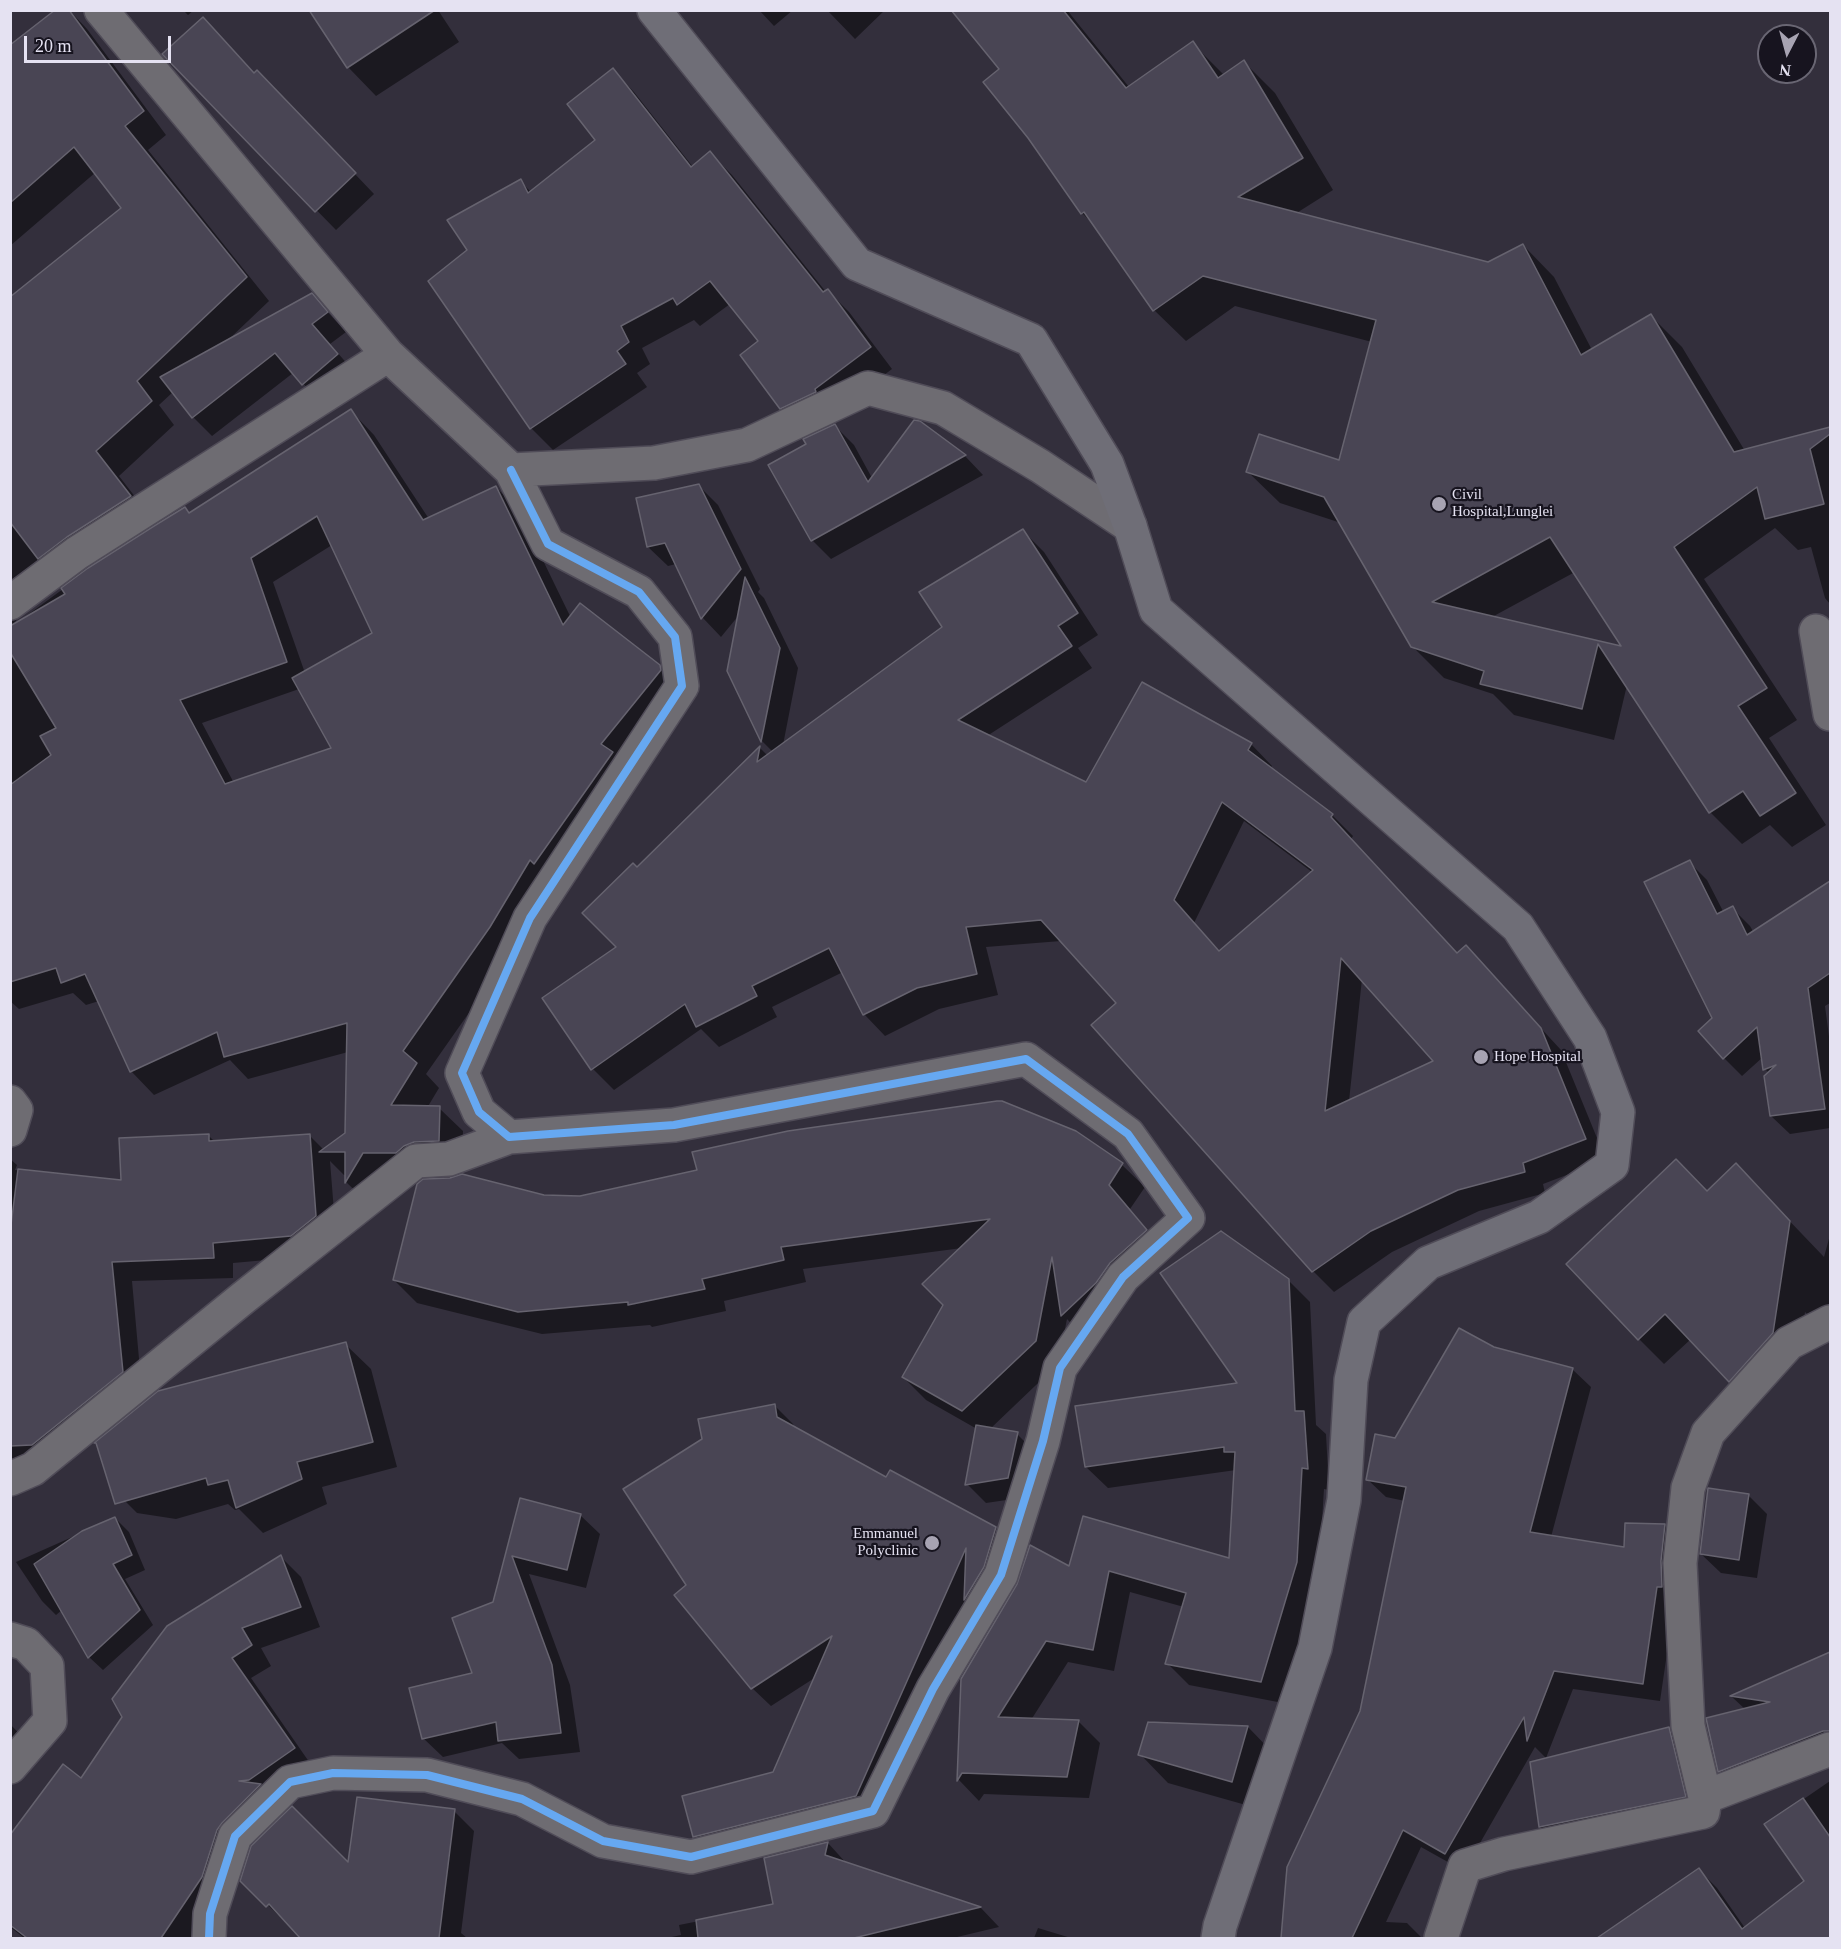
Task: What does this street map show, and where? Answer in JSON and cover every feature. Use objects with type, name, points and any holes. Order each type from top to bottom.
[{"type":"main road","points":[[654,10],[857,264],[1031,340],[1107,464],[1130,526],[1156,610],[1518,927],[1590,1038],[1618,1112],[1612,1165],[1539,1217],[1428,1263],[1364,1322],[1351,1380],[1344,1500],[1315,1648],[1220,1926],[1218,1938]]},
{"type":"street","points":[[101,10],[388,355],[511,470],[548,543],[639,592],[675,637],[682,686],[530,918],[462,1073],[479,1112],[509,1137]]},
{"type":"street","points":[[10,603],[77,553],[388,355]]},
{"type":"street","points":[[511,470],[654,464],[747,445],[868,388],[943,408],[1040,466],[1130,526]]},
{"type":"street","points":[[1816,631],[1830,714]]},
{"type":"street","points":[[10,1479],[33,1469],[225,1312],[416,1161],[449,1159],[509,1137],[674,1125],[1026,1059],[1128,1134],[1188,1218],[1123,1277],[1060,1368],[1042,1441],[1001,1575],[933,1689],[873,1811],[690,1857],[603,1841],[522,1799],[427,1775],[333,1773],[290,1782],[235,1836],[210,1914],[209,1938]]},
{"type":"street","points":[[10,1102],[16,1110],[10,1130]]},
{"type":"street","points":[[1441,1938],[1465,1866],[1504,1854],[1703,1812],[1704,1797],[1688,1726],[1680,1563],[1688,1488],[1708,1433],[1790,1344],[1830,1322]]},
{"type":"street","points":[[10,1639],[26,1644],[47,1666],[50,1721],[10,1767]]},
{"type":"street","points":[[1704,1797],[1830,1749]]},
{"type":"building","points":[[55,10],[69,10],[144,111],[125,126],[247,277],[137,381],[152,401],[96,451],[131,496],[67,537],[38,559],[10,522],[10,297],[121,208],[74,147],[10,203],[10,45]]},
{"type":"building","points":[[309,10],[435,10],[347,68]]},
{"type":"building","points":[[951,10],[1063,10],[1126,88],[1193,41],[1218,78],[1244,60],[1303,158],[1238,197],[1488,262],[1523,244],[1581,355],[1651,314],[1734,452],[1830,427],[1830,434],[1810,449],[1824,504],[1765,519],[1757,487],[1674,547],[1767,688],[1738,706],[1796,793],[1760,816],[1743,791],[1709,813],[1598,644],[1582,709],[1480,684],[1484,671],[1411,647],[1324,497],[1246,472],[1259,434],[1339,460],[1376,320],[1203,276],[1153,311],[1084,212],[1081,214],[1028,138],[983,82],[999,69]],"holes":[[[1550,537],[1621,646],[1432,602]]]},
{"type":"building","points":[[203,17],[254,73],[257,70],[356,173],[315,212],[162,54]]},
{"type":"building","points":[[613,68],[691,167],[710,151],[823,292],[828,289],[871,347],[815,389],[816,392],[780,409],[740,355],[758,341],[710,281],[677,305],[673,298],[621,326],[629,342],[617,351],[626,364],[530,429],[428,281],[467,250],[447,220],[521,179],[528,193],[595,140],[567,104]]},
{"type":"building","points":[[312,293],[328,312],[312,324],[338,354],[302,385],[275,353],[192,418],[160,377]]},
{"type":"building","points":[[351,409],[423,520],[496,486],[563,625],[580,603],[660,665],[661,670],[601,744],[613,752],[534,864],[530,860],[490,927],[403,1051],[417,1063],[391,1105],[440,1106],[439,1141],[414,1142],[404,1146],[396,1153],[363,1153],[345,1183],[345,1152],[319,1152],[345,1133],[347,1023],[224,1057],[217,1032],[130,1072],[85,974],[61,983],[56,968],[10,982],[10,785],[51,755],[40,736],[56,728],[10,652],[10,626],[65,594],[61,588],[154,526],[185,507],[189,513]],"holes":[[[317,516],[372,633],[292,678],[331,748],[225,784],[180,700],[287,662],[251,558]]]},
{"type":"building","points":[[914,420],[920,421],[966,455],[811,541],[768,465],[806,444],[803,439],[835,424],[868,482]]},
{"type":"building","points":[[699,484],[741,569],[701,619],[665,543],[647,547],[636,498]]},
{"type":"building","points":[[1023,529],[1078,613],[1058,626],[1072,646],[958,720],[1086,782],[1142,682],[1252,743],[1248,750],[1333,814],[1331,817],[1457,953],[1466,945],[1541,1028],[1586,1139],[1523,1163],[1525,1172],[1458,1190],[1371,1231],[1312,1272],[1091,1025],[1116,1003],[1041,920],[966,927],[977,974],[917,988],[863,1015],[829,948],[752,986],[757,996],[696,1027],[685,1004],[591,1070],[542,998],[616,947],[582,913],[633,863],[637,867],[760,746],[757,762],[942,627],[919,592]],"holes":[[[1222,802],[1313,870],[1219,951],[1174,900]],[[1341,958],[1433,1061],[1325,1111]]]},
{"type":"building","points":[[745,577],[780,648],[761,742],[727,671]]},
{"type":"building","points":[[1690,860],[1717,914],[1733,906],[1747,935],[1830,881],[1830,973],[1808,988],[1825,1109],[1770,1116],[1764,1076],[1776,1065],[1763,1070],[1757,1027],[1723,1059],[1698,1031],[1712,1018],[1644,882]]},
{"type":"building","points":[[997,1101],[1076,1131],[1123,1163],[1109,1185],[1147,1230],[1110,1263],[1096,1283],[1061,1316],[1052,1257],[1036,1341],[962,1411],[902,1377],[943,1305],[922,1284],[990,1219],[781,1247],[784,1260],[702,1279],[705,1289],[628,1305],[628,1302],[518,1312],[393,1280],[417,1184],[423,1179],[450,1178],[462,1174],[544,1195],[580,1196],[697,1170],[692,1152],[788,1131]]},
{"type":"building","points":[[209,1134],[209,1141],[310,1134],[316,1216],[291,1236],[213,1243],[214,1258],[112,1262],[123,1372],[32,1445],[10,1446],[10,1233],[18,1169],[121,1180],[119,1138]]},
{"type":"building","points":[[1676,1159],[1707,1191],[1736,1163],[1790,1221],[1773,1333],[1729,1382],[1665,1314],[1638,1340],[1566,1264]]},
{"type":"building","points":[[1221,1231],[1289,1279],[1295,1411],[1304,1411],[1308,1469],[1302,1468],[1297,1562],[1261,1682],[1165,1664],[1186,1593],[1109,1571],[1093,1650],[1046,1641],[998,1717],[1079,1720],[1067,1777],[962,1773],[957,1781],[961,1679],[1017,1584],[1030,1545],[1069,1566],[1083,1516],[1229,1558],[1235,1452],[1224,1452],[1224,1447],[1085,1467],[1075,1406],[1237,1383],[1160,1273]]},
{"type":"building","points":[[1459,1328],[1494,1347],[1573,1368],[1530,1532],[1624,1547],[1625,1523],[1665,1524],[1661,1561],[1662,1587],[1657,1587],[1643,1684],[1554,1671],[1527,1741],[1524,1717],[1445,1854],[1403,1830],[1352,1938],[1281,1938],[1287,1867],[1360,1711],[1406,1487],[1366,1480],[1375,1434],[1395,1438]]},
{"type":"building","points":[[346,1342],[373,1442],[297,1462],[302,1479],[236,1508],[228,1480],[208,1485],[206,1478],[115,1504],[96,1443],[94,1443],[158,1391]]},
{"type":"building","points":[[775,1404],[777,1417],[886,1477],[890,1470],[996,1527],[984,1567],[964,1600],[966,1548],[856,1796],[693,1837],[682,1796],[773,1772],[832,1636],[751,1689],[674,1595],[686,1585],[623,1489],[702,1439],[698,1419]]},
{"type":"building","points":[[976,1425],[1018,1432],[1008,1478],[965,1485]]},
{"type":"building","points":[[1708,1488],[1749,1494],[1739,1560],[1700,1554]]},
{"type":"building","points":[[520,1498],[581,1514],[567,1570],[512,1556],[552,1665],[561,1733],[498,1741],[496,1722],[422,1739],[409,1688],[472,1673],[452,1618],[493,1602]]},
{"type":"building","points":[[115,1517],[132,1555],[113,1564],[140,1610],[88,1658],[34,1564],[82,1531]]},
{"type":"building","points":[[281,1555],[301,1607],[242,1628],[252,1645],[232,1658],[295,1748],[249,1780],[239,1781],[261,1784],[217,1830],[202,1877],[161,1938],[27,1938],[10,1925],[10,1835],[63,1764],[81,1778],[122,1717],[112,1699],[167,1626]]},
{"type":"building","points":[[1830,1652],[1830,1731],[1823,1731],[1718,1772],[1706,1718],[1770,1702],[1730,1696]]},
{"type":"building","points":[[1148,1722],[1248,1726],[1232,1782],[1138,1755]]},
{"type":"building","points":[[1669,1727],[1686,1797],[1539,1827],[1530,1762]]},
{"type":"building","points":[[357,1797],[455,1809],[439,1938],[300,1938],[269,1904],[266,1907],[240,1881],[251,1846],[292,1806],[348,1862]]},
{"type":"building","points":[[1803,1798],[1830,1837],[1830,1938],[1597,1938],[1699,1868],[1742,1929],[1804,1881],[1764,1824]]},
{"type":"building","points":[[828,1842],[825,1855],[981,1907],[854,1938],[698,1938],[696,1920],[773,1904],[764,1858]]},
{"type":"cycle path","points":[[209,1938],[210,1914],[235,1836],[290,1782],[333,1773],[427,1775],[522,1799],[603,1841],[691,1857],[873,1811],[933,1689],[1001,1575],[1043,1441],[1060,1368],[1123,1277],[1188,1218],[1128,1134],[1026,1059],[674,1125],[509,1137],[479,1112],[462,1073],[530,918],[682,686],[675,637],[639,592],[548,544],[511,470]]},
{"type":"place","name":"Civil Hospital,Lunglei","points":[[1439,504]]},
{"type":"place","name":"Hope Hospital","points":[[1481,1057]]},
{"type":"place","name":"Emmanuel Polyclinic","points":[[932,1543]]}]
